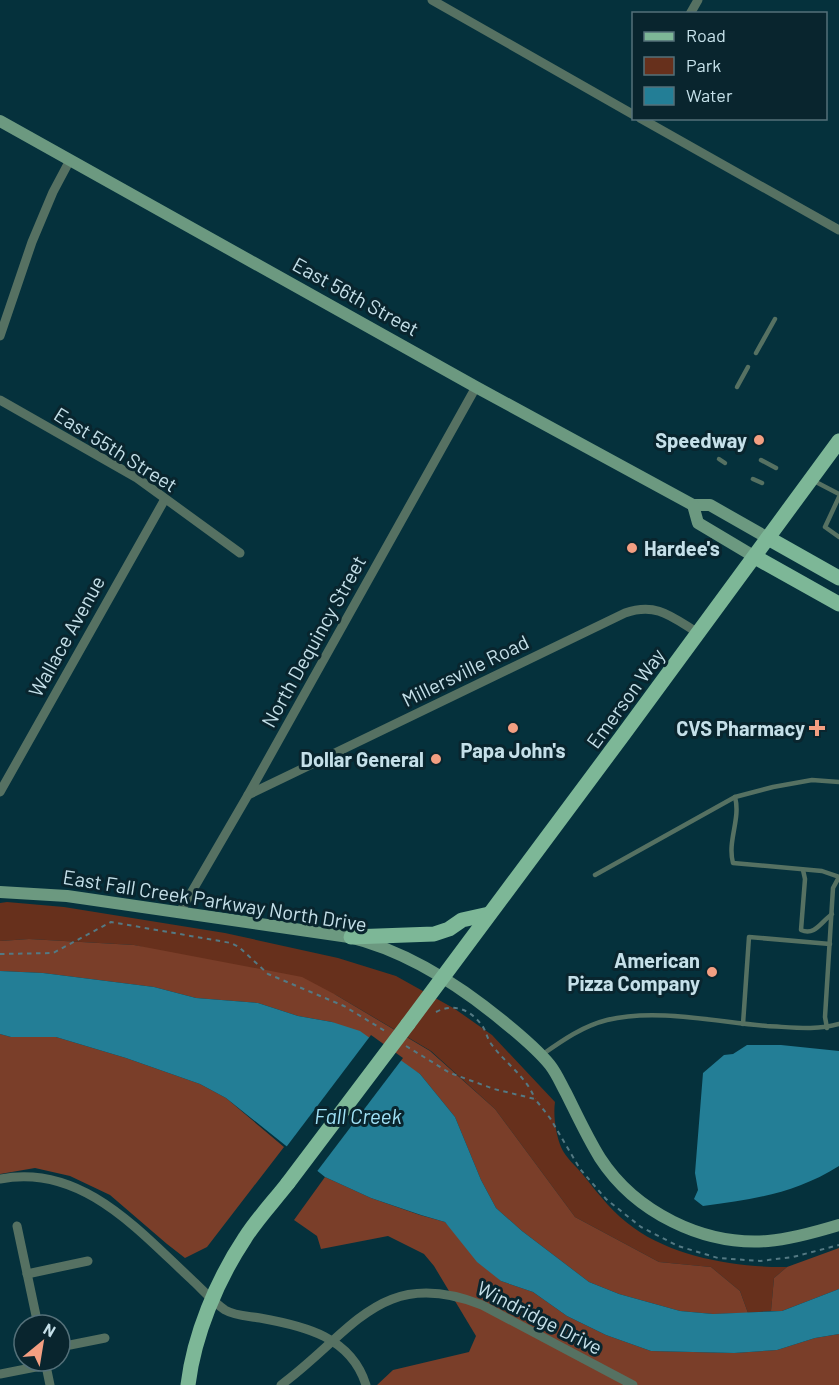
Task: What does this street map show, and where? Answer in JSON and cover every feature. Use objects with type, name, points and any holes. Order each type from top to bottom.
[{"type":"main road","name":"East 56th Street","points":[[0,121],[476,387],[693,505],[710,505],[839,578]]},
{"type":"main road","name":"Emerson Way","points":[[188,1385],[195,1345],[225,1271],[243,1240],[408,1024],[839,441]]},
{"type":"main road","name":"East 56th Street","points":[[693,505],[698,523],[839,604]]},
{"type":"main road","name":"East Fall Creek Parkway North Drive","points":[[0,892],[68,896],[351,937],[393,950],[465,991],[541,1055],[552,1068],[606,1167],[626,1190],[660,1215],[697,1232],[738,1241],[780,1240],[839,1225]]},
{"type":"main road","points":[[351,937],[434,934],[449,929],[462,920],[489,914]]},
{"type":"street","points":[[432,0],[632,113]]},
{"type":"street","points":[[644,120],[839,230]]},
{"type":"street","points":[[0,336],[32,242],[48,202],[70,160]]},
{"type":"street","name":"North Dequincy Street","points":[[180,912],[476,387]]},
{"type":"street","name":"East 55th Street","points":[[0,400],[136,478],[240,553]]},
{"type":"street","name":"Wallace Avenue","points":[[0,792],[165,499]]},
{"type":"street","name":"Millersville Road","points":[[248,795],[625,613],[642,608],[656,609],[698,633]]},
{"type":"street","points":[[0,1179],[28,1177],[63,1184],[90,1194],[129,1221],[224,1309],[301,1328],[334,1341],[351,1356],[366,1385]]},
{"type":"street","points":[[18,1226],[35,1313]]},
{"type":"street","points":[[27,1274],[88,1261]]},
{"type":"street","name":"Windridge Drive","points":[[281,1385],[313,1361],[368,1311],[388,1301],[421,1292],[461,1296],[482,1305],[633,1385]]},
{"type":"street","points":[[72,1345],[105,1338]]},
{"type":"lane","points":[[756,353],[775,319]]},
{"type":"lane","points":[[737,387],[748,367]]},
{"type":"lane","points":[[728,442],[741,448]]},
{"type":"lane","points":[[719,459],[725,463]]},
{"type":"lane","points":[[761,460],[776,468]]},
{"type":"lane","points":[[753,479],[762,483]]},
{"type":"lane","points":[[812,480],[839,495],[825,527],[839,537]]},
{"type":"lane","points":[[595,875],[735,797],[812,780],[839,783]]},
{"type":"lane","points":[[735,797],[738,808],[730,854],[733,863],[822,872],[839,877],[833,888],[825,1017],[827,1028]]},
{"type":"lane","points":[[802,870],[805,879],[801,930],[814,931],[832,914]]},
{"type":"lane","points":[[743,1024],[749,937],[830,944]]},
{"type":"lane","points":[[541,1055],[570,1035],[607,1020],[633,1017],[667,1017],[827,1028],[839,1024]]},
{"type":"path","points":[[0,954],[53,953],[111,922],[231,943],[239,947],[268,974],[344,1006],[387,1033]]},
{"type":"path","points":[[436,1012],[456,1007],[464,1010],[482,1024],[491,1045],[530,1086],[535,1099],[550,1118],[580,1169],[606,1199],[642,1227],[678,1246],[718,1258],[760,1261],[793,1257],[839,1245]]},
{"type":"path","points":[[406,1046],[450,1073],[494,1089],[535,1099]]},
{"type":"green space","points":[[0,903],[64,907],[225,933],[338,958],[396,976],[455,1009],[492,1035],[555,1102],[556,1131],[565,1154],[607,1204],[634,1228],[668,1246],[707,1259],[768,1267],[787,1267],[774,1278],[771,1311],[748,1313],[740,1291],[711,1267],[659,1262],[575,1217],[495,1109],[431,1051],[336,995],[134,945],[29,939],[0,941]]},
{"type":"shaded area","points":[[29,939],[134,945],[302,977],[430,1051],[495,1109],[575,1217],[659,1262],[711,1267],[740,1291],[748,1313],[713,1314],[680,1311],[619,1294],[589,1282],[522,1231],[496,1208],[481,1180],[455,1117],[420,1074],[332,1022],[298,1016],[258,1003],[196,998],[154,987],[43,973],[0,971],[0,941]]},
{"type":"shaded area","points":[[0,1034],[11,1037],[56,1037],[200,1084],[226,1098],[284,1147],[207,1247],[185,1258],[110,1195],[70,1176],[35,1168],[0,1174]]},
{"type":"shaded area","points":[[325,1177],[371,1198],[445,1222],[501,1281],[533,1292],[567,1316],[606,1335],[651,1351],[734,1353],[777,1350],[815,1338],[839,1334],[839,1385],[377,1385],[393,1370],[469,1352],[476,1336],[434,1266],[424,1254],[388,1236],[321,1249],[317,1236],[294,1220]]},
{"type":"shaded area","points":[[839,1248],[839,1289],[782,1311],[771,1311],[774,1278],[787,1267]]},
{"type":"water","name":"Fall Creek","points":[[0,971],[43,973],[154,987],[196,998],[258,1003],[298,1016],[332,1022],[360,1031],[420,1074],[455,1117],[481,1180],[496,1208],[522,1231],[589,1282],[619,1294],[680,1311],[713,1314],[782,1311],[839,1289],[839,1334],[815,1338],[777,1350],[734,1353],[651,1351],[606,1335],[567,1316],[533,1292],[501,1281],[477,1262],[445,1222],[371,1198],[325,1177],[226,1098],[200,1084],[56,1037],[11,1037],[0,1034]]},
{"type":"water","points":[[747,1045],[781,1045],[839,1051],[839,1166],[806,1183],[773,1194],[703,1206],[694,1199],[698,1190],[695,1173],[703,1073],[724,1055],[733,1054]]},
{"type":"pier","points":[[371,1035],[403,1058],[315,1174],[284,1150]]},
{"type":"place","name":"Speedway","points":[[759,440]]},
{"type":"place","name":"Hardee's","points":[[632,548]]},
{"type":"place","name":"Papa John's","points":[[513,728]]},
{"type":"place","name":"CVS Pharmacy","points":[[817,728]]},
{"type":"place","name":"Dollar General","points":[[436,759]]},
{"type":"place","name":"American Pizza Company","points":[[712,972]]}]
